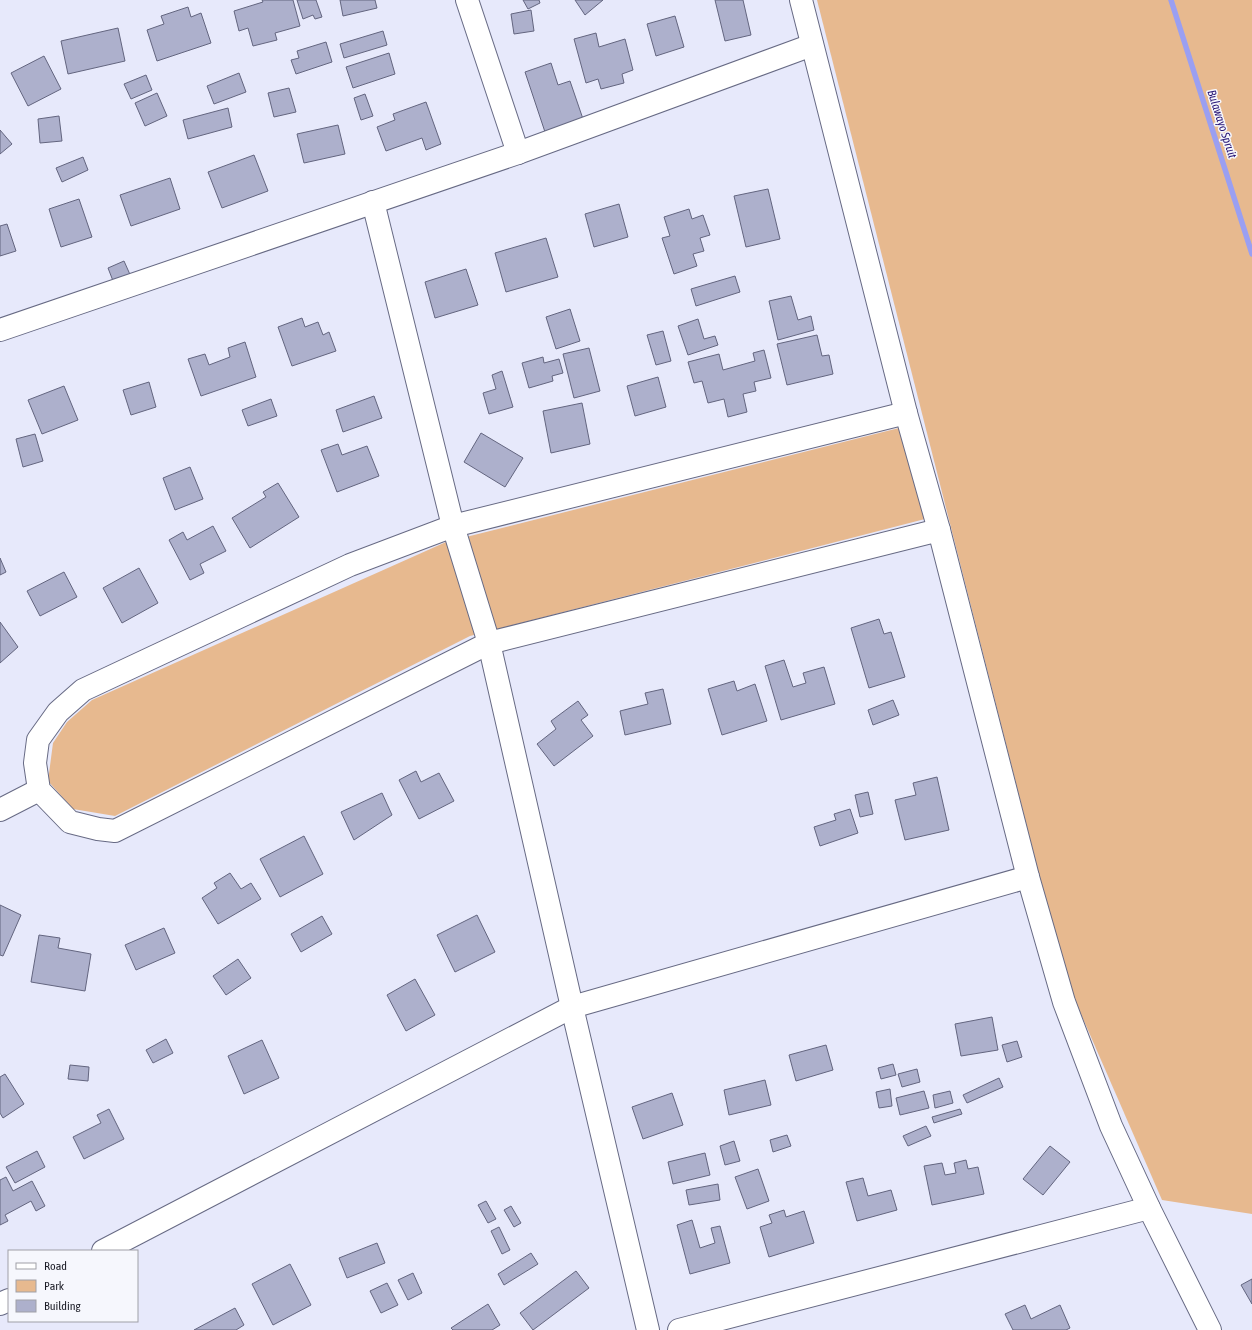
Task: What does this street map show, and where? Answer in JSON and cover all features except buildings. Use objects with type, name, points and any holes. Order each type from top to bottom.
[{"type":"street","points":[[467,0],[518,153]]},
{"type":"street","points":[[801,0],[906,413],[939,530],[1028,877],[1064,1002],[1112,1126],[1149,1208],[1210,1330]]},
{"type":"street","points":[[0,330],[518,153],[812,45]]},
{"type":"street","points":[[373,202],[453,526],[489,642],[572,1008],[648,1330]]},
{"type":"street","points":[[906,413],[453,526],[350,565],[83,690],[58,712],[38,740],[35,763],[39,790],[70,822],[98,829],[115,831],[489,642],[939,530]]},
{"type":"street","points":[[0,810],[39,790]]},
{"type":"street","points":[[105,1250],[572,1008],[1028,877]]},
{"type":"street","points":[[679,1330],[1149,1208]]},
{"type":"green space","points":[[817,0],[1252,0],[1252,1214],[1162,1200],[1074,998],[1039,874]]},
{"type":"green space","points":[[899,428],[925,519],[470,636],[115,816],[73,809],[48,781],[53,743],[67,722],[92,700],[446,542]]},
{"type":"waterway","name":"Bulawayo Spruit","points":[[1171,0],[1252,254]]}]
